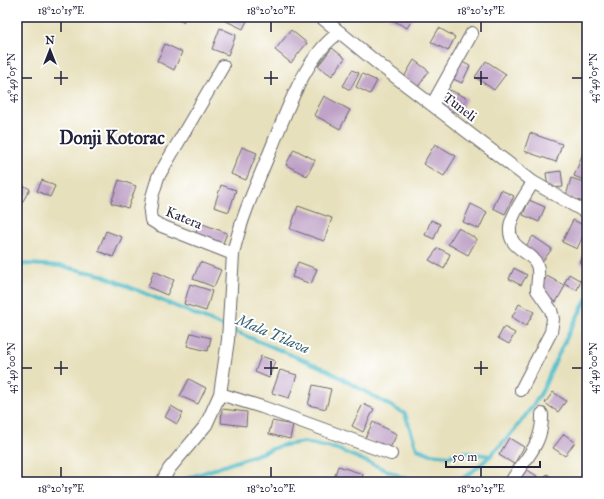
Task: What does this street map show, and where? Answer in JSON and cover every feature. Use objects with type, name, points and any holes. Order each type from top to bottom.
[{"type":"street","name":"Tuneli","points":[[321,17],[432,105],[533,182],[587,213]]},
{"type":"street","points":[[162,482],[169,469],[206,425],[220,394],[228,335],[232,254],[235,242],[260,176],[299,84],[321,48],[340,32]]},
{"type":"street","points":[[432,105],[472,34]]},
{"type":"street","name":"Katera","points":[[223,66],[158,176],[152,197],[150,212],[151,220],[159,225],[232,254]]},
{"type":"street","points":[[521,390],[551,332],[554,319],[551,310],[537,290],[539,275],[537,264],[534,259],[515,245],[510,235],[512,219],[533,182]]},
{"type":"street","points":[[220,394],[262,407],[390,454]]},
{"type":"street","points":[[510,482],[540,438],[542,414]]},
{"type":"building","points":[[174,17],[186,17],[183,22]]},
{"type":"building","points":[[225,17],[249,17],[243,29],[224,20]]},
{"type":"building","points":[[387,17],[414,17],[407,28]]},
{"type":"building","points":[[220,28],[236,35],[228,55],[212,49]]},
{"type":"building","points":[[439,28],[455,37],[448,51],[431,42]]},
{"type":"building","points":[[291,30],[307,43],[291,63],[275,50]]},
{"type":"building","points":[[165,44],[182,52],[174,70],[157,61]]},
{"type":"building","points":[[332,48],[345,58],[332,76],[318,66]]},
{"type":"building","points":[[414,60],[429,71],[418,87],[404,77]]},
{"type":"building","points":[[460,61],[470,66],[462,83],[451,78]]},
{"type":"building","points":[[486,61],[506,74],[494,90],[475,77]]},
{"type":"building","points":[[352,70],[359,73],[350,90],[343,86]]},
{"type":"building","points":[[362,74],[377,81],[370,94],[356,87]]},
{"type":"building","points":[[450,90],[467,98],[459,114],[442,106]]},
{"type":"building","points":[[324,96],[350,110],[340,129],[314,115]]},
{"type":"building","points":[[530,133],[562,144],[556,162],[524,151]]},
{"type":"building","points":[[435,144],[456,156],[444,176],[423,164]]},
{"type":"building","points":[[242,147],[257,153],[246,180],[231,174]]},
{"type":"building","points":[[294,149],[315,160],[307,176],[286,165]]},
{"type":"building","points":[[584,151],[587,152],[586,181],[574,176]]},
{"type":"building","points":[[561,171],[563,187],[548,188],[546,173]]},
{"type":"building","points":[[571,178],[587,183],[583,202],[566,196]]},
{"type":"building","points":[[42,180],[55,186],[50,197],[37,191]]},
{"type":"building","points":[[119,180],[136,186],[128,208],[111,203]]},
{"type":"building","points":[[17,182],[30,189],[17,211]]},
{"type":"building","points":[[221,185],[236,190],[229,212],[214,207]]},
{"type":"building","points":[[501,190],[514,196],[505,214],[493,208]]},
{"type":"building","points":[[529,200],[545,207],[539,222],[523,215]]},
{"type":"building","points":[[471,204],[487,212],[479,229],[463,222]]},
{"type":"building","points":[[298,206],[332,218],[324,241],[290,229]]},
{"type":"building","points":[[431,220],[440,224],[434,239],[425,235]]},
{"type":"building","points":[[573,220],[587,227],[577,249],[562,242]]},
{"type":"building","points":[[200,223],[227,233],[222,246],[195,235]]},
{"type":"building","points":[[458,228],[477,239],[468,255],[448,244]]},
{"type":"building","points":[[106,231],[122,237],[113,257],[98,251]]},
{"type":"building","points":[[533,236],[552,249],[542,262],[524,249]]},
{"type":"building","points":[[587,246],[587,266],[580,263]]},
{"type":"building","points":[[438,248],[450,254],[444,269],[429,260]]},
{"type":"building","points":[[200,262],[221,270],[214,287],[193,279]]},
{"type":"building","points":[[298,262],[317,269],[311,284],[292,277]]},
{"type":"building","points":[[514,268],[527,275],[521,285],[509,279]]},
{"type":"building","points":[[154,271],[174,280],[167,295],[148,287]]},
{"type":"building","points":[[569,274],[581,281],[577,290],[564,284]]},
{"type":"building","points":[[547,276],[565,286],[556,302],[538,291]]},
{"type":"building","points":[[190,284],[212,291],[206,311],[184,304]]},
{"type":"building","points":[[519,304],[534,312],[526,326],[512,317]]},
{"type":"building","points":[[504,327],[515,333],[509,344],[498,338]]},
{"type":"building","points":[[191,333],[211,338],[208,351],[187,346]]},
{"type":"building","points":[[261,356],[275,361],[269,378],[255,372]]},
{"type":"building","points":[[280,370],[297,375],[289,398],[272,393]]},
{"type":"building","points":[[189,379],[206,388],[198,404],[180,396]]},
{"type":"building","points":[[313,385],[331,389],[326,409],[308,405]]},
{"type":"building","points":[[553,392],[566,401],[558,412],[545,403]]},
{"type":"building","points":[[363,404],[374,409],[363,432],[352,426]]},
{"type":"building","points":[[171,406],[183,413],[177,424],[165,417]]},
{"type":"building","points":[[222,409],[247,412],[246,426],[221,423]]},
{"type":"building","points":[[272,421],[293,425],[290,439],[269,434]]},
{"type":"building","points":[[373,422],[397,434],[389,450],[365,438]]},
{"type":"building","points":[[564,434],[575,442],[565,456],[553,448]]},
{"type":"building","points":[[509,438],[524,447],[514,464],[499,455]]},
{"type":"building","points":[[338,466],[363,474],[361,482],[347,482],[334,478]]},
{"type":"building","points":[[526,469],[537,476],[533,482],[528,482],[520,477]]},
{"type":"building","points":[[547,474],[557,482],[541,482]]},
{"type":"waterway","name":"Mala Tilava","points":[[17,265],[27,264],[61,266],[101,275],[325,369],[405,414],[417,449],[431,454],[449,456],[463,452],[491,456]]},
{"type":"waterway","points":[[457,482],[468,475],[490,456],[530,410],[542,392],[569,332],[587,299]]},
{"type":"waterway","points":[[183,482],[188,478],[280,446],[304,442],[337,449],[407,479],[418,482]]},
{"type":"district","name":"Donji Kotorac","points":[[112,138]]}]
